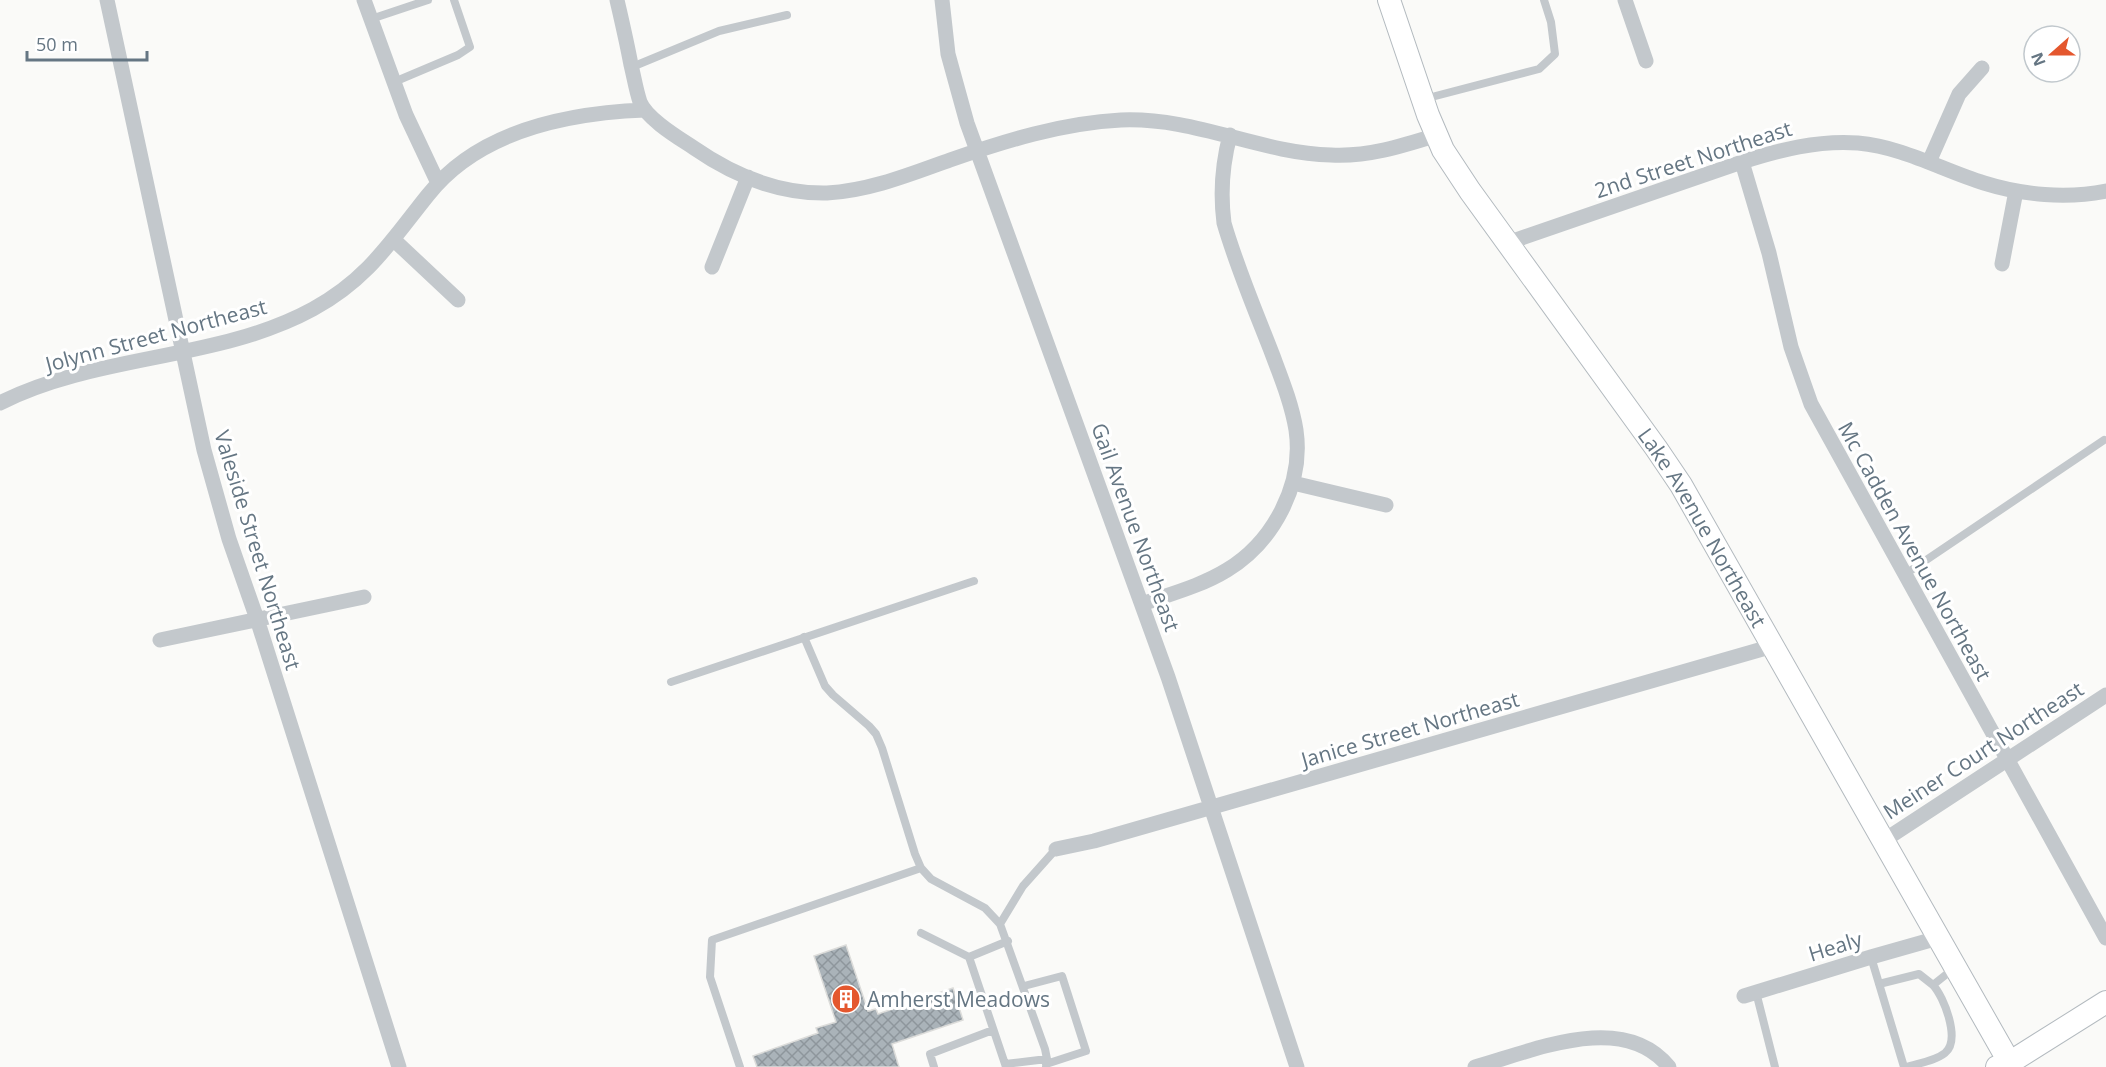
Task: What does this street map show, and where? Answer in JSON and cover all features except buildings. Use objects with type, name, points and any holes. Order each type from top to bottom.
[{"type":"street","name":"Valeside Street Northeast","points":[[108,0],[204,450],[229,539],[257,619],[399,1067]]},
{"type":"street","points":[[364,0],[406,115],[438,183]]},
{"type":"street","points":[[617,0],[641,103],[645,111],[711,159],[748,177],[789,190],[827,193],[870,186],[1025,136],[1071,126],[1123,120],[1188,125],[1294,152],[1347,156],[1404,146],[1437,135]]},
{"type":"street","name":"Gail Avenue Northeast","points":[[942,0],[948,54],[956,89],[1142,604],[1297,1067]]},
{"type":"street","name":"Lake Avenue Northeast","points":[[1389,0],[1443,150],[1681,485],[1955,968],[2006,1066]]},
{"type":"street","points":[[1625,0],[1646,61]]},
{"type":"street","points":[[1929,162],[1959,94],[1982,68]]},
{"type":"street","name":"Jolynn Street Northeast","points":[[0,403],[45,385],[79,375],[256,333],[313,309],[360,276],[394,240],[438,183],[478,150],[516,133],[576,117],[612,112],[645,111]]},
{"type":"street","points":[[1142,604],[1206,581],[1238,563],[1270,530],[1285,505],[1293,483],[1297,444],[1291,407],[1224,223],[1221,176],[1230,135]]},
{"type":"street","name":"2nd Street Northeast","points":[[1507,243],[1742,162],[1797,146],[1836,142],[1883,147],[1984,183],[2016,190],[2053,195],[2078,195],[2106,191]]},
{"type":"street","name":"Mc Cadden Avenue Northeast","points":[[1742,162],[1769,253],[1791,347],[1802,382],[1827,437],[2106,938]]},
{"type":"street","points":[[712,267],[748,177]]},
{"type":"street","points":[[2002,264],[2016,190]]},
{"type":"street","points":[[394,240],[458,300]]},
{"type":"street","points":[[1293,483],[1386,505]]},
{"type":"street","points":[[160,640],[364,597]]},
{"type":"street","name":"Janice Street Northeast","points":[[1056,849],[1094,841],[1211,808],[1773,645]]},
{"type":"street","name":"Meiner Court Northeast","points":[[1883,841],[2106,695]]},
{"type":"street","name":"Healy","points":[[1750,994],[1938,939]]},
{"type":"street","points":[[2006,1066],[2106,1002]]},
{"type":"street","points":[[1475,1067],[1588,1037],[1635,1042],[1656,1053],[1669,1067]]},
{"type":"lane","points":[[371,19],[428,0]]},
{"type":"lane","points":[[394,82],[458,56],[470,47],[454,0]]},
{"type":"lane","points":[[1423,99],[1539,69],[1555,54],[1551,22],[1544,0]]},
{"type":"lane","points":[[632,67],[718,32],[787,15]]},
{"type":"lane","points":[[1904,575],[2104,441]]},
{"type":"lane","points":[[671,682],[974,581]]},
{"type":"lane","points":[[804,637],[825,686],[876,734],[921,868],[938,884],[985,908],[1000,924],[1024,986],[1046,1064]]},
{"type":"lane","points":[[1000,924],[1023,886],[1056,849]]},
{"type":"lane","points":[[740,1067],[710,977],[712,940],[921,868]]},
{"type":"lane","points":[[921,933],[969,957],[1006,1066],[1046,1064],[1086,1051],[1062,976],[1024,986]]},
{"type":"lane","points":[[969,957],[1008,941]]},
{"type":"lane","points":[[1871,957],[1879,984],[1905,1067],[1941,1056],[1948,1051],[1953,1041],[1943,999],[1933,985],[1919,974],[1879,984]]},
{"type":"lane","points":[[1933,985],[1955,968]]},
{"type":"lane","points":[[1750,994],[1775,1067]]},
{"type":"lane","points":[[934,1067],[930,1054],[993,1030]]},
{"type":"place","name":"Amherst Meadows","points":[[846,999]]}]
